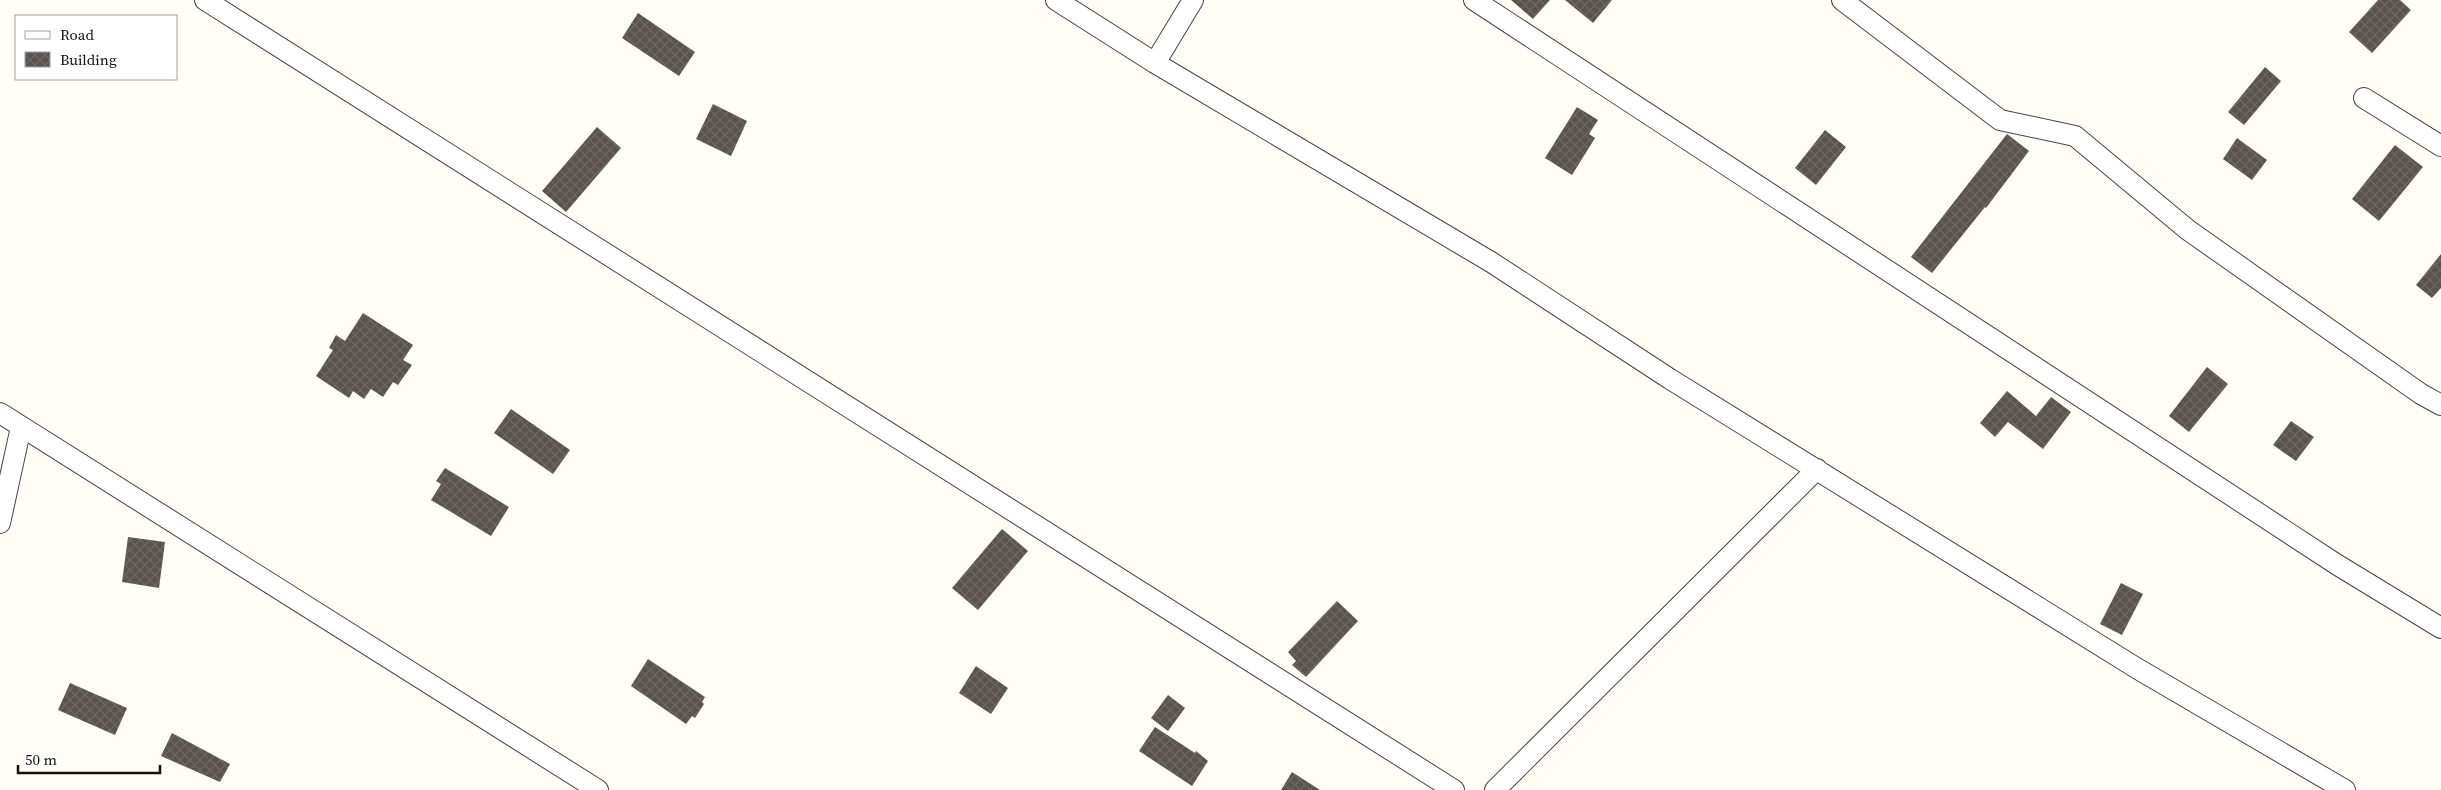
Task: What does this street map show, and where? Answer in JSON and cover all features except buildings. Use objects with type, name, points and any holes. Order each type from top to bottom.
[{"type":"street","points":[[205,0],[1454,790]]},
{"type":"street","points":[[1056,0],[1155,63],[1491,262],[1670,379],[2138,669],[2345,790]]},
{"type":"street","points":[[1155,63],[1193,0]]},
{"type":"street","points":[[1474,0],[2336,564],[2441,628]]},
{"type":"street","points":[[1842,0],[2000,120],[2075,136],[2188,230],[2413,388],[2441,405]]},
{"type":"street","points":[[2364,98],[2441,146]]},
{"type":"street","points":[[0,413],[598,790]]},
{"type":"street","points":[[0,523],[21,427]]},
{"type":"street","points":[[1495,790],[1817,469]]}]
